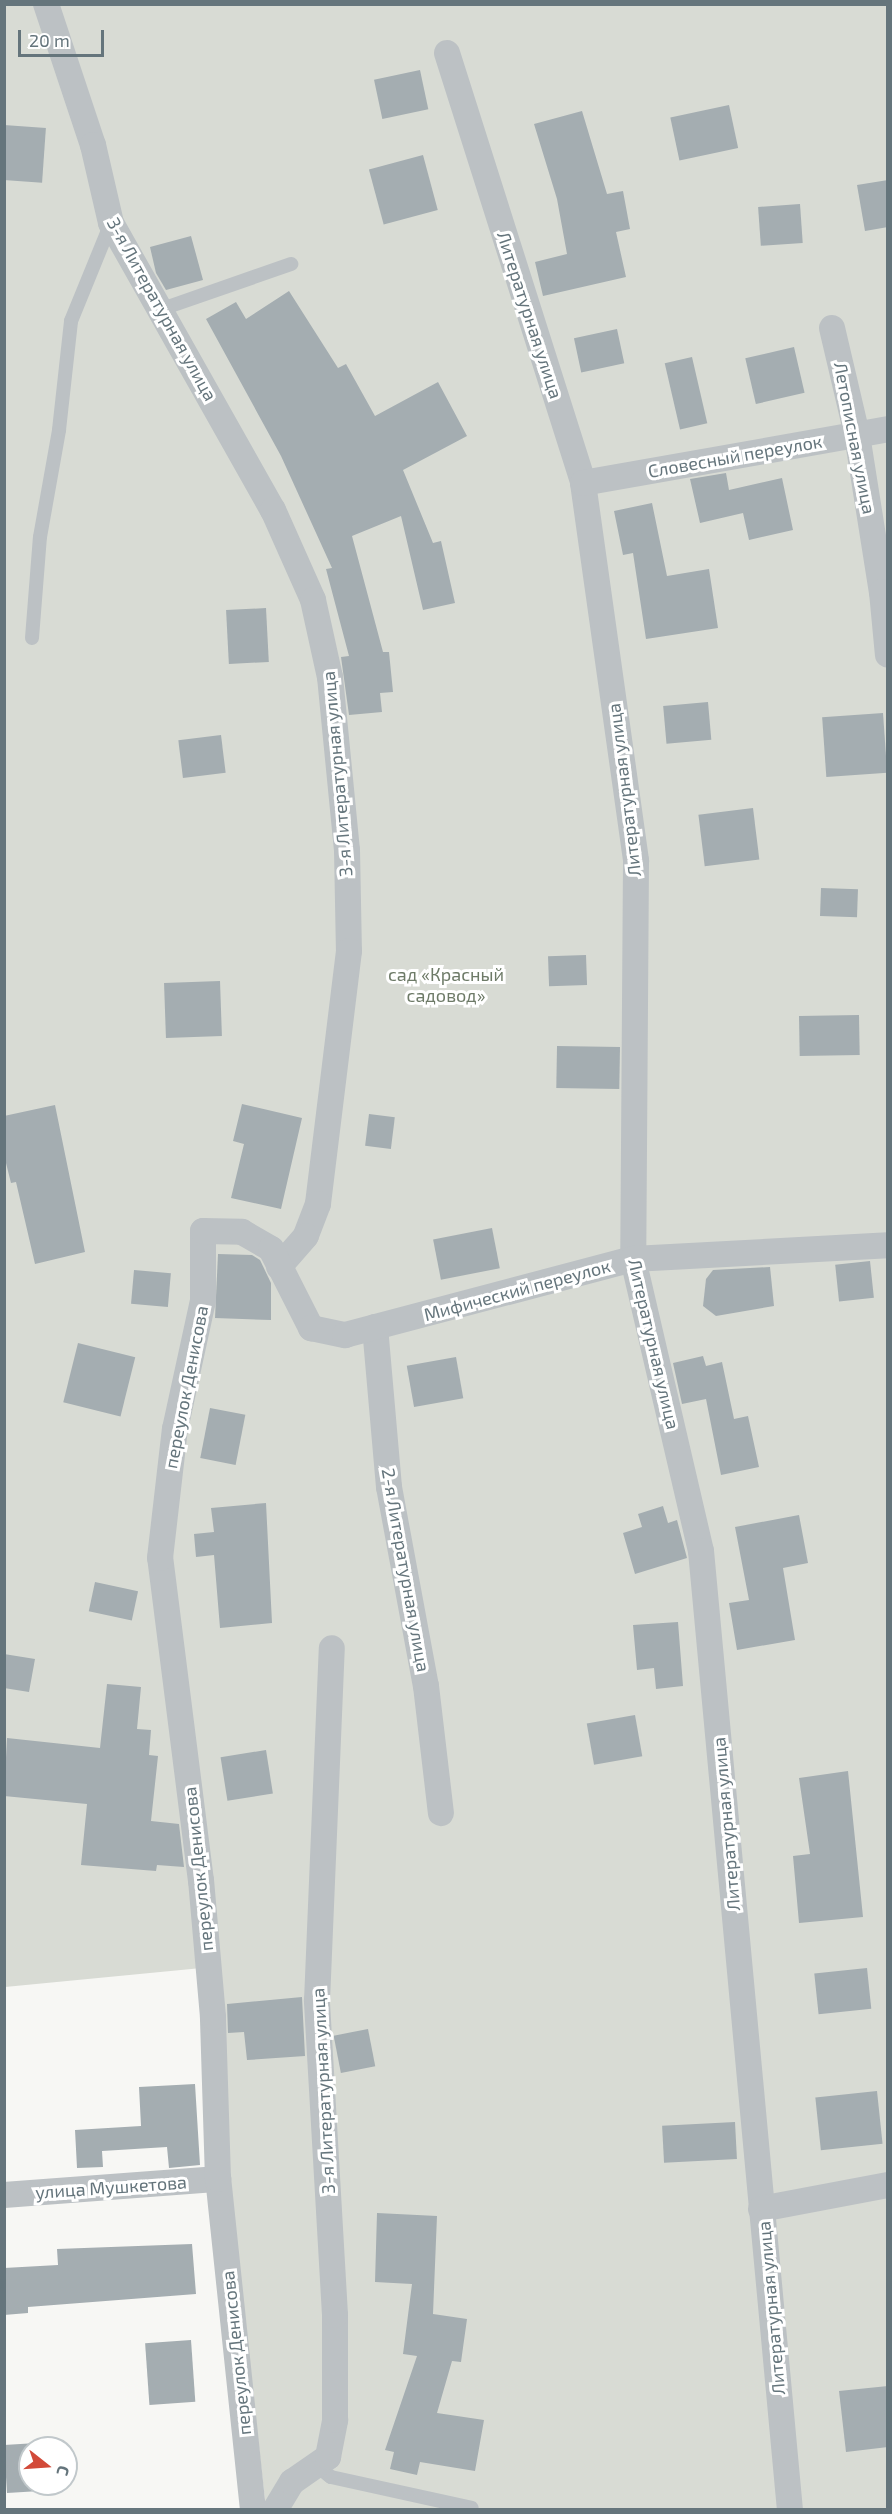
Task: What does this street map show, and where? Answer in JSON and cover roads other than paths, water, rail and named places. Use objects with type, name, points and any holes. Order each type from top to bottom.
[{"type":"street","name":"3-я Литературная улица","points":[[46,4],[93,145],[111,222],[273,510],[313,600],[330,677],[347,850],[349,951],[318,1204],[306,1236],[279,1266]]},
{"type":"street","name":"Литературная улица","points":[[447,53],[583,483],[636,861],[633,1259],[701,1551],[790,2510]]},
{"type":"street","name":"Летописная улица","points":[[832,328],[857,435],[882,591],[888,656]]},
{"type":"street","name":"Словесный переулок","points":[[583,483],[888,429]]},
{"type":"street","name":"Мифический переулок","points":[[203,1231],[242,1232],[271,1249],[311,1328],[345,1335],[633,1259],[888,1245]]},
{"type":"street","name":"переулок Денисова","points":[[203,1231],[203,1301],[175,1429],[160,1558],[210,1983],[218,2180],[253,2510]]},
{"type":"street","name":"2-я Литературная улица","points":[[375,1328],[389,1487],[426,1686],[441,1813]]},
{"type":"street","name":"3-я Литературная улица","points":[[275,2510],[292,2482],[328,2457],[335,2420],[335,2315],[317,2001],[332,1648]]},
{"type":"street","name":"улица Мушкетова","points":[[4,2195],[218,2180]]},
{"type":"street","points":[[761,2209],[888,2185]]},
{"type":"lane","points":[[32,638],[40,537],[59,430],[70,321],[111,222]]},
{"type":"lane","points":[[162,309],[291,264]]},
{"type":"lane","points":[[316,2465],[331,2477],[472,2508]]},
{"type":"park label","name":"сад «Красный садовод»","points":[[446,985]]}]
